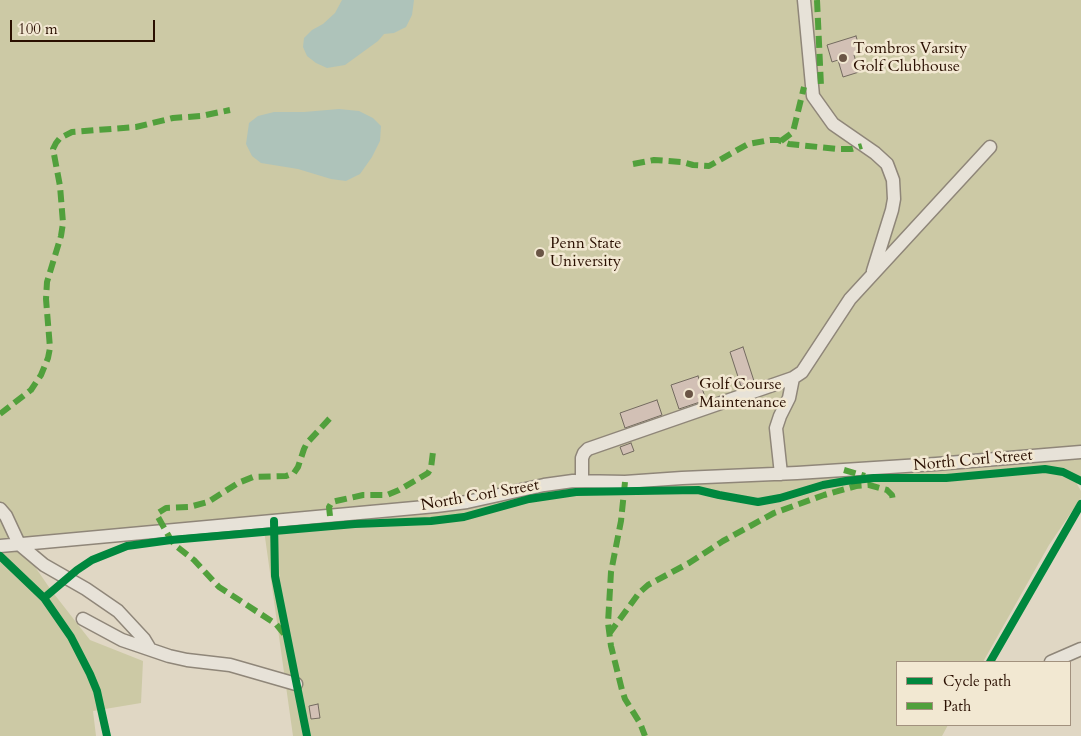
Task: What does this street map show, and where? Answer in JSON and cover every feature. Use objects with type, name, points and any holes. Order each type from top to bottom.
[{"type":"street","points":[[804,0],[813,96],[833,124],[888,164],[894,180],[892,210],[871,275]]},
{"type":"street","points":[[582,481],[582,458],[584,453],[595,446],[794,378],[806,367],[841,312],[871,275],[925,220],[990,147]]},
{"type":"street","points":[[781,474],[776,428],[789,398],[794,378]]},
{"type":"street","name":"North Corl Street","points":[[0,546],[436,506],[491,498],[544,485],[582,481],[625,482],[781,474],[1081,452]]},
{"type":"street","points":[[0,509],[6,516],[19,544],[44,565],[86,589],[118,611],[144,639],[150,649]]},
{"type":"street","points":[[83,620],[122,640],[150,649],[187,660],[230,665],[296,684]]},
{"type":"street","points":[[1053,661],[1081,649]]},
{"type":"shaded area","name":"Penn State University","points":[[0,0],[1081,0],[1081,476],[1077,484],[1081,491],[1081,498],[1049,545],[984,661],[896,661],[896,726],[947,726],[942,736],[293,736],[263,523],[20,545],[51,590],[90,640],[143,661],[141,703],[93,711],[96,736],[0,736]]},
{"type":"shaded area","points":[[342,0],[414,0],[412,15],[406,27],[394,33],[384,34],[378,41],[345,65],[327,68],[307,56],[303,47],[304,38],[335,13]]},
{"type":"shaded area","points":[[339,109],[359,111],[373,118],[381,126],[380,141],[372,157],[360,174],[346,181],[331,179],[298,169],[261,163],[252,156],[246,144],[249,123],[258,116],[274,112]]},
{"type":"building","name":"Tombros Varsity Golf Clubhouse","points":[[856,36],[861,53],[854,55],[859,72],[843,77],[838,60],[832,62],[827,45]]},
{"type":"building","points":[[743,347],[754,381],[741,386],[730,352]]},
{"type":"building","name":"Golf Course Maintenance","points":[[698,376],[706,400],[679,409],[671,385]]},
{"type":"building","points":[[657,400],[662,415],[625,428],[620,413]]},
{"type":"building","points":[[631,443],[634,451],[623,455],[620,447]]},
{"type":"building","points":[[318,704],[320,718],[311,719],[309,706]]},
{"type":"marked path","points":[[817,0],[821,86]]},
{"type":"marked path","points":[[781,141],[793,132],[804,87]]},
{"type":"marked path","points":[[0,414],[31,390],[41,375],[48,358],[50,348],[46,299],[47,282],[63,223],[60,186],[53,149],[56,143],[60,138],[72,132],[136,127],[173,118],[201,116],[230,110]]},
{"type":"marked path","points":[[633,164],[654,160],[709,166],[748,144],[770,140],[838,149],[852,149],[862,146]]},
{"type":"marked path","points":[[284,634],[276,624],[219,587],[194,560],[176,546],[158,517],[158,513],[166,508],[189,507],[208,502],[238,483],[253,477],[286,476],[294,473],[307,443],[331,417]]},
{"type":"marked path","points":[[330,516],[329,507],[332,502],[363,495],[387,495],[428,473],[431,468],[433,452]]},
{"type":"marked path","points":[[844,470],[865,476]]},
{"type":"marked path","points":[[625,482],[621,521],[611,572],[608,623],[611,646],[622,690],[645,736]]},
{"type":"marked path","points":[[609,634],[639,593],[648,585],[774,513],[856,486],[869,485],[887,490],[892,495],[893,500]]},
{"type":"cycle path","points":[[44,598],[92,560],[127,546],[171,540],[355,524],[431,521],[464,517],[529,499],[576,492],[698,490],[758,502],[780,498],[823,485],[874,478],[946,478],[1045,469],[1063,472],[1081,481]]},
{"type":"cycle path","points":[[991,661],[1081,504]]},
{"type":"cycle path","points":[[274,521],[275,576],[307,736]]},
{"type":"cycle path","points":[[0,556],[44,598],[71,637],[97,691],[107,736]]},
{"type":"place","name":"Tombros Varsity Golf Clubhouse","points":[[843,58]]},
{"type":"place","name":"Penn State University","points":[[540,253]]},
{"type":"place","name":"Golf Course Maintenance","points":[[689,394]]}]
